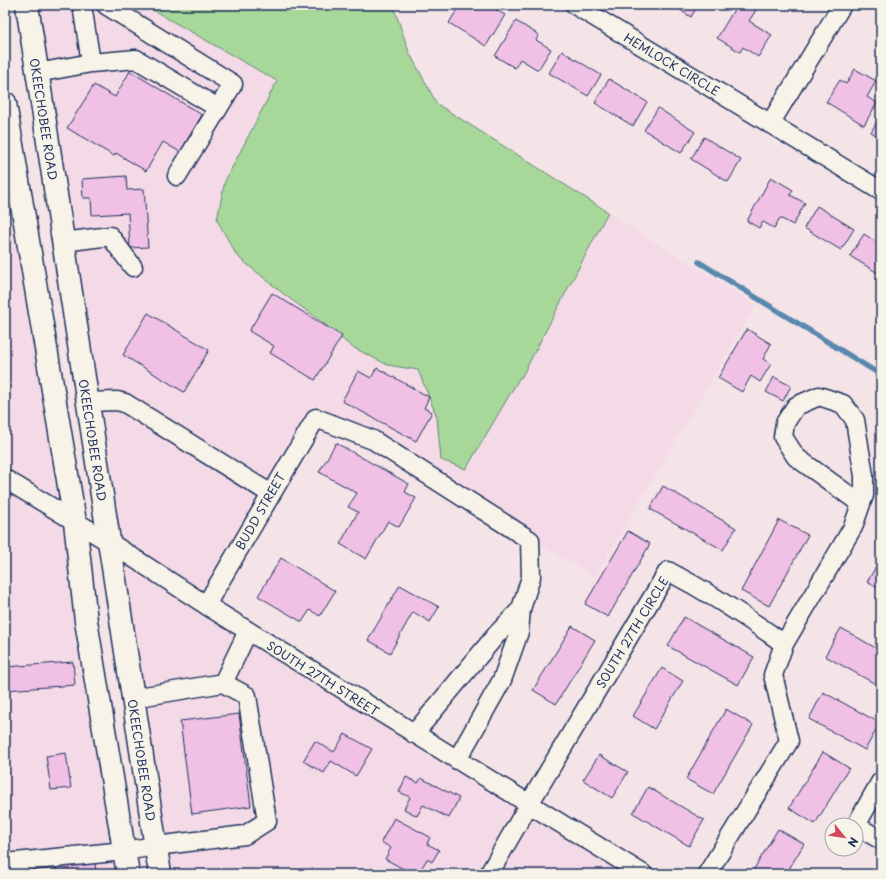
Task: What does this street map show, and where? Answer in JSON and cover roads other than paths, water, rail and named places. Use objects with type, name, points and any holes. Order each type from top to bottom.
[{"type":"main road","name":"OKEECHOBEE ROAD","points":[[27,5],[160,874]]},
{"type":"main road","points":[[5,103],[9,150],[75,522],[86,621],[128,874]]},
{"type":"street","points":[[82,5],[91,64]]},
{"type":"street","points":[[106,5],[233,84],[177,176]]},
{"type":"street","name":"HEMLOCK CIRCLE","points":[[575,5],[881,191]]},
{"type":"street","points":[[770,124],[842,5]]},
{"type":"street","points":[[37,73],[91,64],[136,59],[218,108]]},
{"type":"street","points":[[63,242],[110,236],[133,267]]},
{"type":"street","points":[[707,874],[789,741],[773,675],[784,644],[852,527],[861,504],[864,495],[864,476],[855,420],[843,404],[819,396],[796,406],[785,423],[783,437],[796,456],[861,504]]},
{"type":"street","points":[[88,402],[117,400],[125,403],[270,494]]},
{"type":"street","name":"BUDD STREET","points":[[206,605],[316,418],[373,440],[530,540],[532,578],[520,609]]},
{"type":"street","name":"SOUTH 27TH STREET","points":[[5,479],[109,542],[206,605],[414,734],[643,874]]},
{"type":"street","name":"SOUTH 27TH CIRCLE","points":[[529,804],[668,571],[696,586],[765,630],[784,644]]},
{"type":"street","points":[[414,734],[497,634],[520,609]]},
{"type":"street","points":[[458,760],[502,680],[519,632],[520,609]]},
{"type":"street","points":[[223,683],[248,631]]},
{"type":"street","points":[[6,863],[124,851],[245,835],[267,821],[247,696],[223,683],[133,698]]},
{"type":"street","points":[[881,781],[859,820],[860,828],[881,840]]},
{"type":"street","points":[[489,874],[529,804]]},
{"type":"waterway","points":[[699,262],[881,375]]}]
